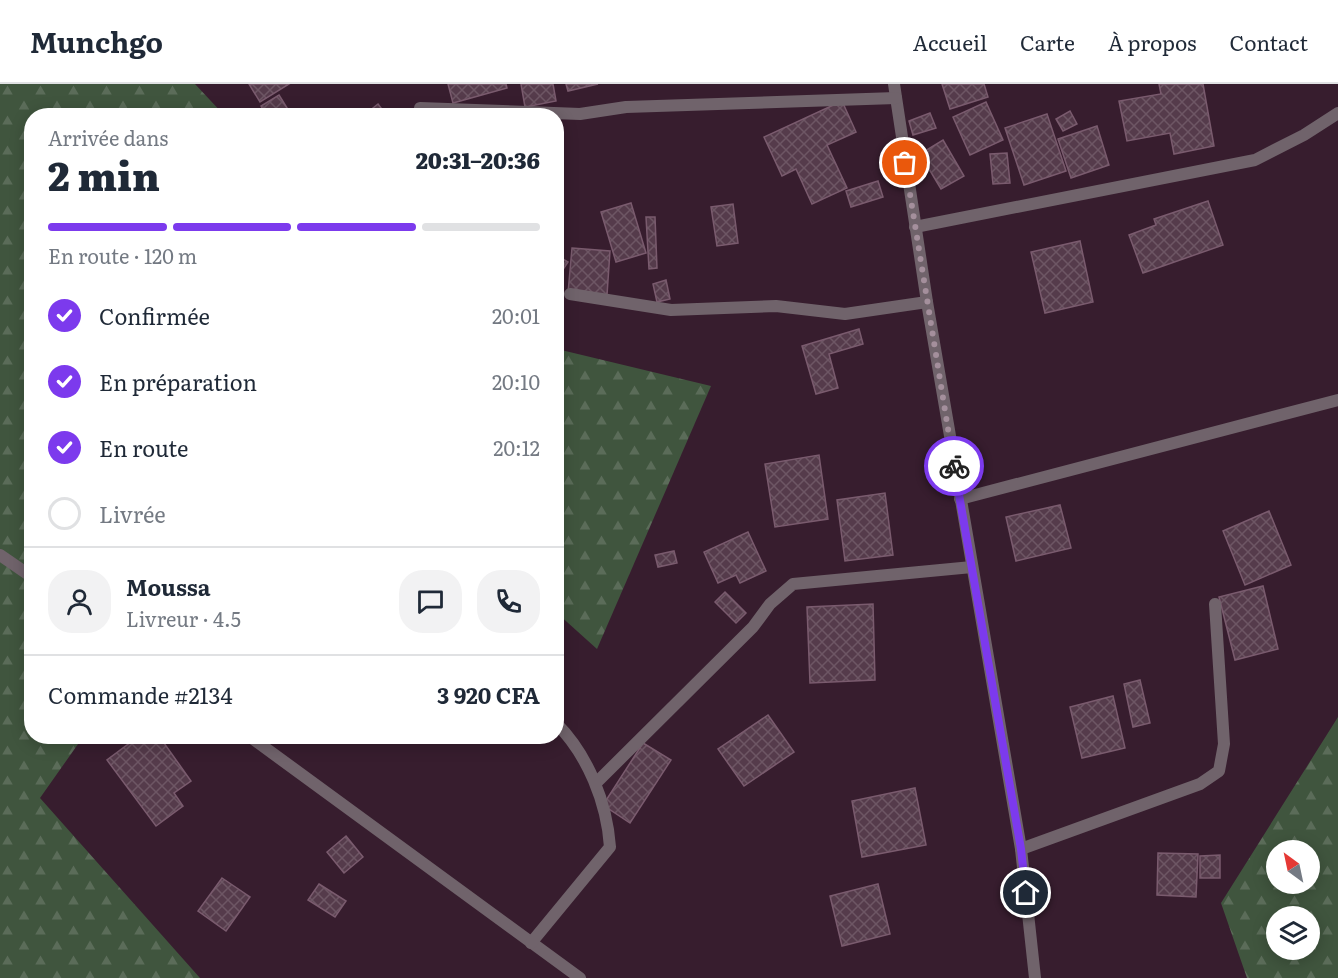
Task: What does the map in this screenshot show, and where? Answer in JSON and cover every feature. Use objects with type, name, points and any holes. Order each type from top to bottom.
[{"type":"street","points":[[894,84],[927,302],[1021,849],[1035,978]]},
{"type":"street","points":[[564,113],[580,114],[626,108],[896,98]]},
{"type":"street","points":[[915,227],[1255,160],[1304,135],[1338,113]]},
{"type":"street","points":[[570,294],[671,310],[776,306],[845,315],[927,302]]},
{"type":"street","points":[[960,499],[1338,400]]},
{"type":"street","points":[[0,555],[24,572]]},
{"type":"street","points":[[596,783],[753,627],[770,604],[793,584],[972,567]]},
{"type":"street","points":[[1021,849],[1200,784],[1219,771],[1224,744],[1215,604]]},
{"type":"street","points":[[531,943],[610,847],[608,822],[596,783],[564,731]]},
{"type":"street","points":[[260,744],[580,978]]},
{"type":"green space","points":[[0,84],[195,84],[217,108],[24,108],[24,744],[78,744],[40,798],[200,978],[0,978]]},
{"type":"green space","points":[[564,351],[711,386],[597,649],[564,619]]},
{"type":"green space","points":[[1338,717],[1338,978],[1247,978],[1221,903]]},
{"type":"building","points":[[249,84],[289,84],[260,102]]},
{"type":"building","points":[[448,84],[506,84],[507,88],[453,103]]},
{"type":"building","points":[[521,84],[553,84],[556,101],[525,107]]},
{"type":"building","points":[[566,84],[598,84],[568,91]]},
{"type":"building","points":[[942,84],[984,84],[988,97],[950,109]]},
{"type":"building","points":[[1159,84],[1203,84],[1214,146],[1174,154],[1170,133],[1127,141],[1119,101],[1161,94]]},
{"type":"building","points":[[279,95],[287,108],[262,108],[261,106]]},
{"type":"building","points":[[842,101],[856,132],[827,145],[847,188],[812,204],[796,169],[782,176],[764,137]]},
{"type":"building","points":[[986,102],[1003,140],[970,155],[953,117]]},
{"type":"building","points":[[1070,111],[1077,124],[1063,131],[1056,119]]},
{"type":"building","points":[[930,113],[936,128],[913,135],[909,121]]},
{"type":"building","points":[[1047,114],[1066,171],[1024,185],[1005,128]]},
{"type":"building","points":[[1097,126],[1109,165],[1071,178],[1058,139]]},
{"type":"building","points":[[943,140],[964,176],[941,189],[920,154]]},
{"type":"building","points":[[1007,153],[1010,183],[993,184],[990,154]]},
{"type":"building","points":[[878,181],[883,197],[851,207],[846,191]]},
{"type":"building","points":[[1208,201],[1223,245],[1143,273],[1129,235],[1156,225],[1154,219]]},
{"type":"building","points":[[631,203],[646,253],[616,262],[601,212]]},
{"type":"building","points":[[733,204],[738,243],[717,246],[711,207]]},
{"type":"building","points":[[646,217],[655,217],[657,268],[649,269]]},
{"type":"building","points":[[1080,241],[1093,302],[1045,313],[1031,252]]},
{"type":"building","points":[[572,248],[610,251],[607,295],[568,293]]},
{"type":"building","points":[[666,280],[670,299],[657,302],[653,284]]},
{"type":"building","points":[[859,329],[863,344],[829,354],[838,388],[816,394],[802,346]]},
{"type":"building","points":[[819,455],[828,519],[775,527],[765,464]]},
{"type":"building","points":[[885,493],[893,555],[845,561],[837,500]]},
{"type":"building","points":[[1060,505],[1071,548],[1016,561],[1006,517]]},
{"type":"building","points":[[1269,511],[1291,565],[1245,585],[1223,531]]},
{"type":"building","points":[[748,532],[766,571],[740,583],[736,575],[718,583],[704,552]]},
{"type":"building","points":[[674,551],[677,563],[658,567],[655,555]]},
{"type":"building","points":[[1263,586],[1278,649],[1235,660],[1219,597]]},
{"type":"building","points":[[725,592],[746,613],[736,623],[715,602]]},
{"type":"building","points":[[873,604],[875,680],[810,683],[807,607]]},
{"type":"building","points":[[1140,680],[1150,723],[1133,727],[1124,684]]},
{"type":"building","points":[[1113,696],[1125,748],[1082,758],[1070,707]]},
{"type":"building","points":[[768,715],[794,752],[744,786],[718,749]]},
{"type":"building","points":[[643,743],[671,760],[630,823],[603,805]]},
{"type":"building","points":[[128,744],[165,744],[191,781],[174,793],[183,806],[156,826],[107,760]]},
{"type":"building","points":[[915,788],[926,845],[862,857],[852,801]]},
{"type":"building","points":[[346,836],[363,857],[344,873],[327,852]]},
{"type":"building","points":[[1158,853],[1198,854],[1196,897],[1157,895]]},
{"type":"building","points":[[1220,855],[1220,878],[1200,878],[1200,856]]},
{"type":"building","points":[[222,878],[250,897],[226,931],[198,911]]},
{"type":"building","points":[[319,884],[346,901],[335,917],[308,900]]},
{"type":"building","points":[[878,884],[890,934],[842,946],[830,896]]},
{"type":"way so far","points":[[905,163],[954,466]]},
{"type":"route","points":[[954,466],[1021,849],[1026,893]]}]
